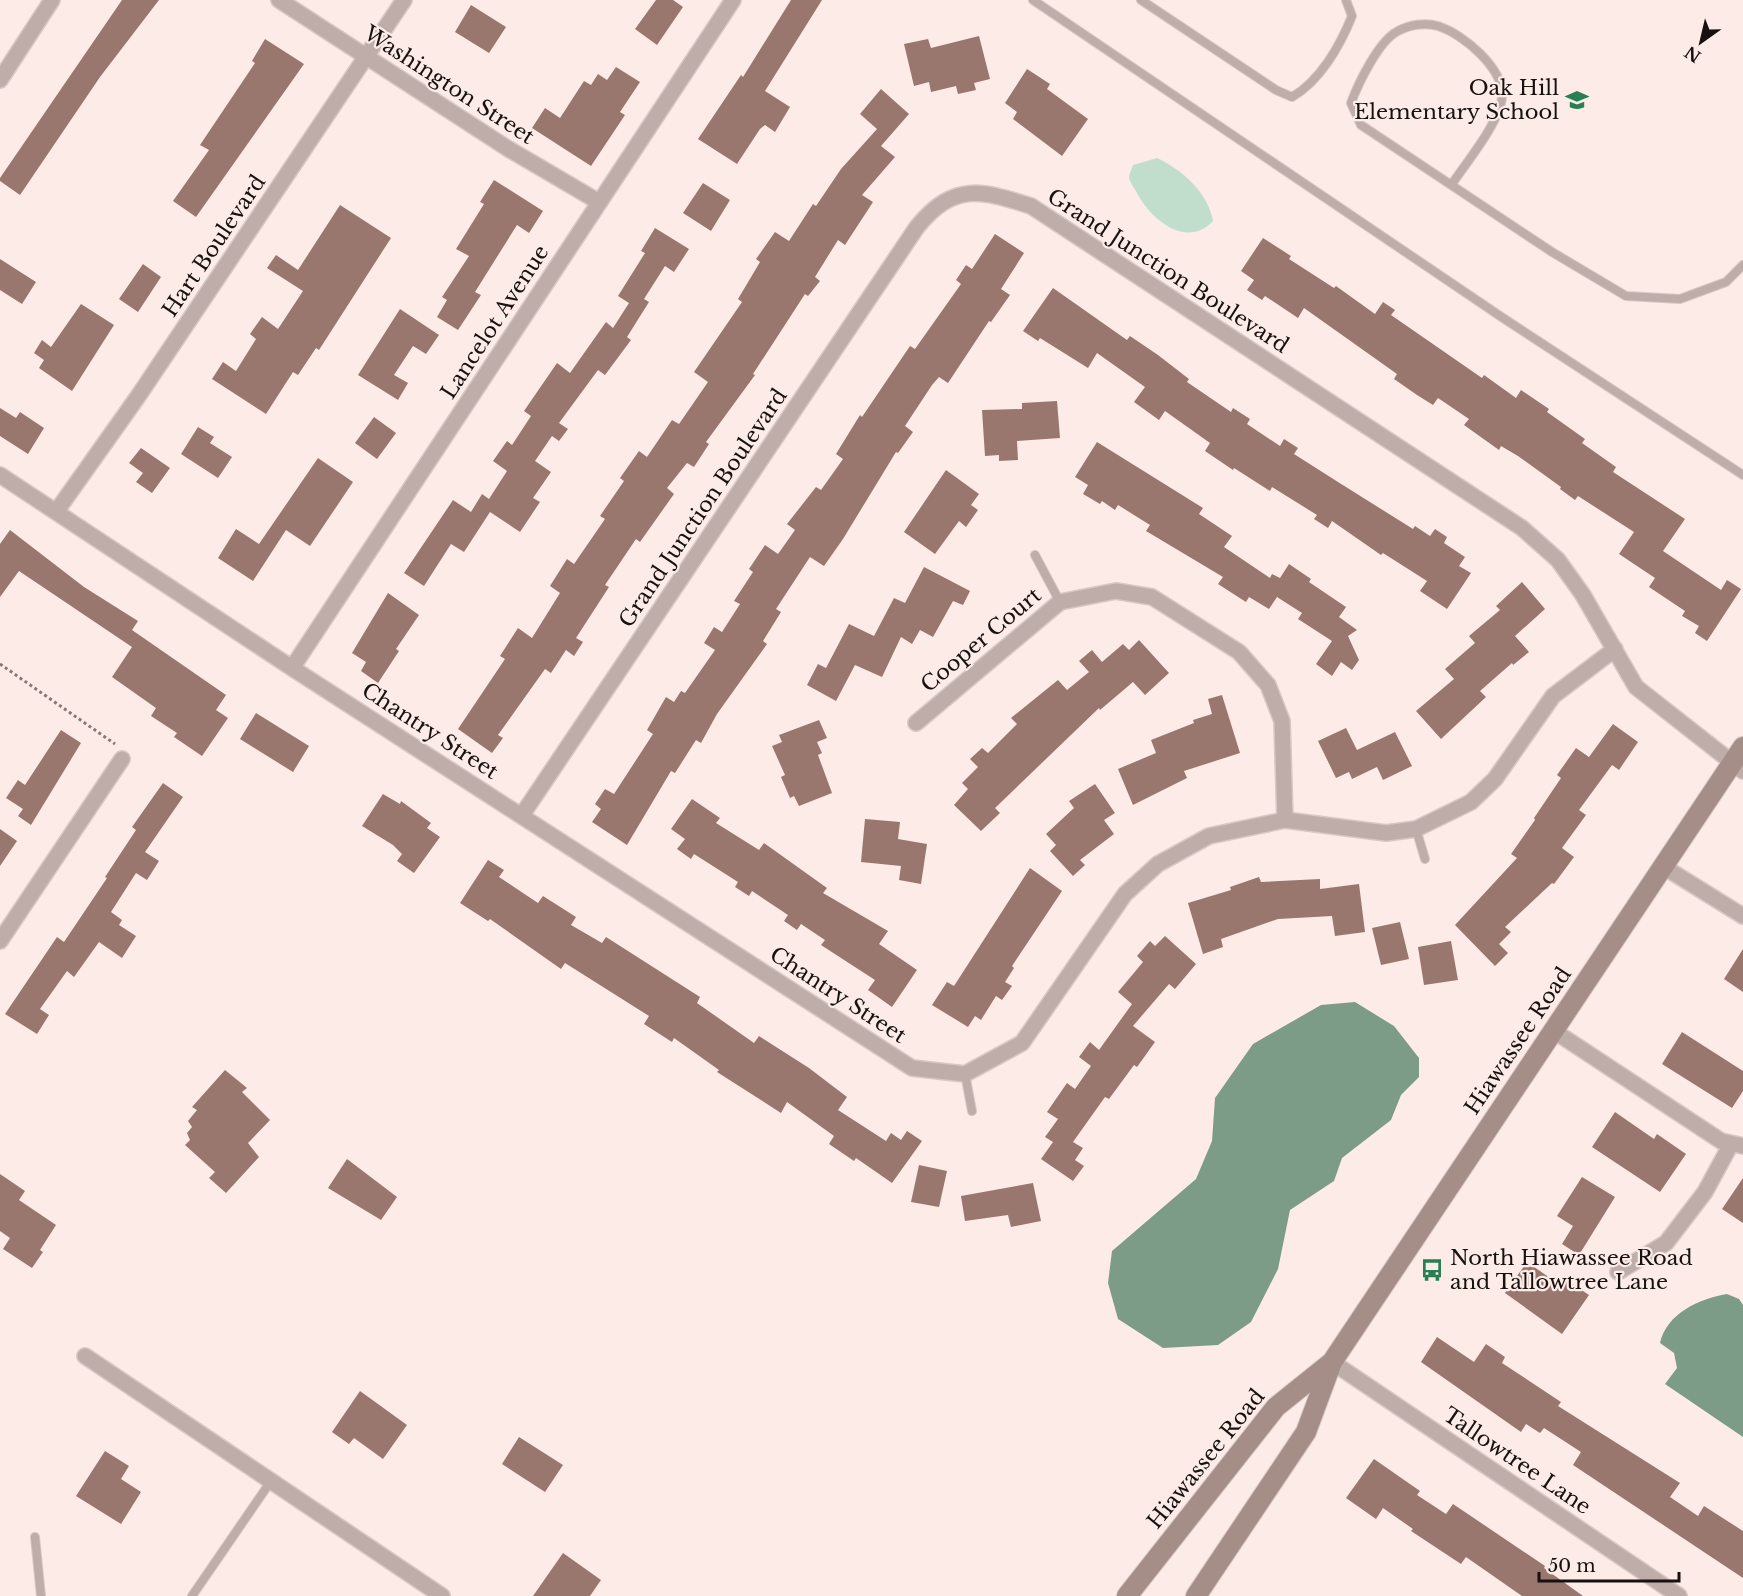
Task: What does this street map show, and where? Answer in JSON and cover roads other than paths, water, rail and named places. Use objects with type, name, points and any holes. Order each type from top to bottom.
[{"type":"main road","name":"Hiawassee Road","points":[[1196,1596],[1306,1432],[1332,1362],[1664,867],[1740,760]]},
{"type":"main road","name":"Hiawassee Road","points":[[1127,1596],[1276,1407],[1332,1362]]},
{"type":"street","points":[[0,80],[52,0]]},
{"type":"street","name":"Washington Street","points":[[279,0],[507,148],[599,202]]},
{"type":"street","name":"Hart Boulevard","points":[[56,512],[139,395],[404,0]]},
{"type":"street","name":"Lancelot Avenue","points":[[292,668],[733,0]]},
{"type":"street","name":"Grand Junction Boulevard","points":[[522,815],[917,227],[934,207],[961,195],[988,193],[1031,206],[1522,528],[1558,560],[1583,595],[1636,687],[1740,760]]},
{"type":"street","name":"Chantry Street","points":[[0,475],[292,668],[912,1068],[965,1074]]},
{"type":"street","name":"Cooper Court","points":[[915,723],[1060,602],[1116,591],[1152,597],[1239,652],[1268,685],[1282,721],[1285,820]]},
{"type":"street","points":[[965,1074],[1022,1043],[1125,894],[1158,864],[1209,836],[1285,820],[1386,833],[1416,829],[1471,802],[1495,779],[1553,696],[1615,649]]},
{"type":"street","points":[[0,941],[122,759]]},
{"type":"street","points":[[1664,867],[1743,916]]},
{"type":"street","points":[[1554,1031],[1721,1141],[1737,1145],[1666,1243],[1618,1272]]},
{"type":"street","points":[[85,1356],[442,1596]]},
{"type":"street","name":"Tallowtree Lane","points":[[1332,1362],[1679,1596]]},
{"type":"lane","points":[[1033,0],[1503,318],[1743,476]]},
{"type":"lane","points":[[1141,0],[1276,90],[1292,97],[1308,88],[1343,38],[1352,16],[1346,0]]},
{"type":"lane","points":[[1452,184],[1493,120],[1502,97],[1497,73],[1478,51],[1438,26],[1416,24],[1395,32],[1381,47],[1356,87],[1351,103],[1361,124],[1552,252],[1626,296],[1680,299],[1726,282],[1743,265]]},
{"type":"lane","points":[[1035,555],[1060,602]]},
{"type":"lane","points":[[1416,829],[1425,859]]},
{"type":"lane","points":[[965,1074],[972,1111]]},
{"type":"lane","points":[[192,1596],[271,1481]]},
{"type":"lane","points":[[35,1537],[41,1596]]},
{"type":"place","name":"Oak Hill Elementary School","points":[[1577,100]]},
{"type":"place","name":"North Hiawassee Road and Tallowtree Lane","points":[[1432,1270]]}]
